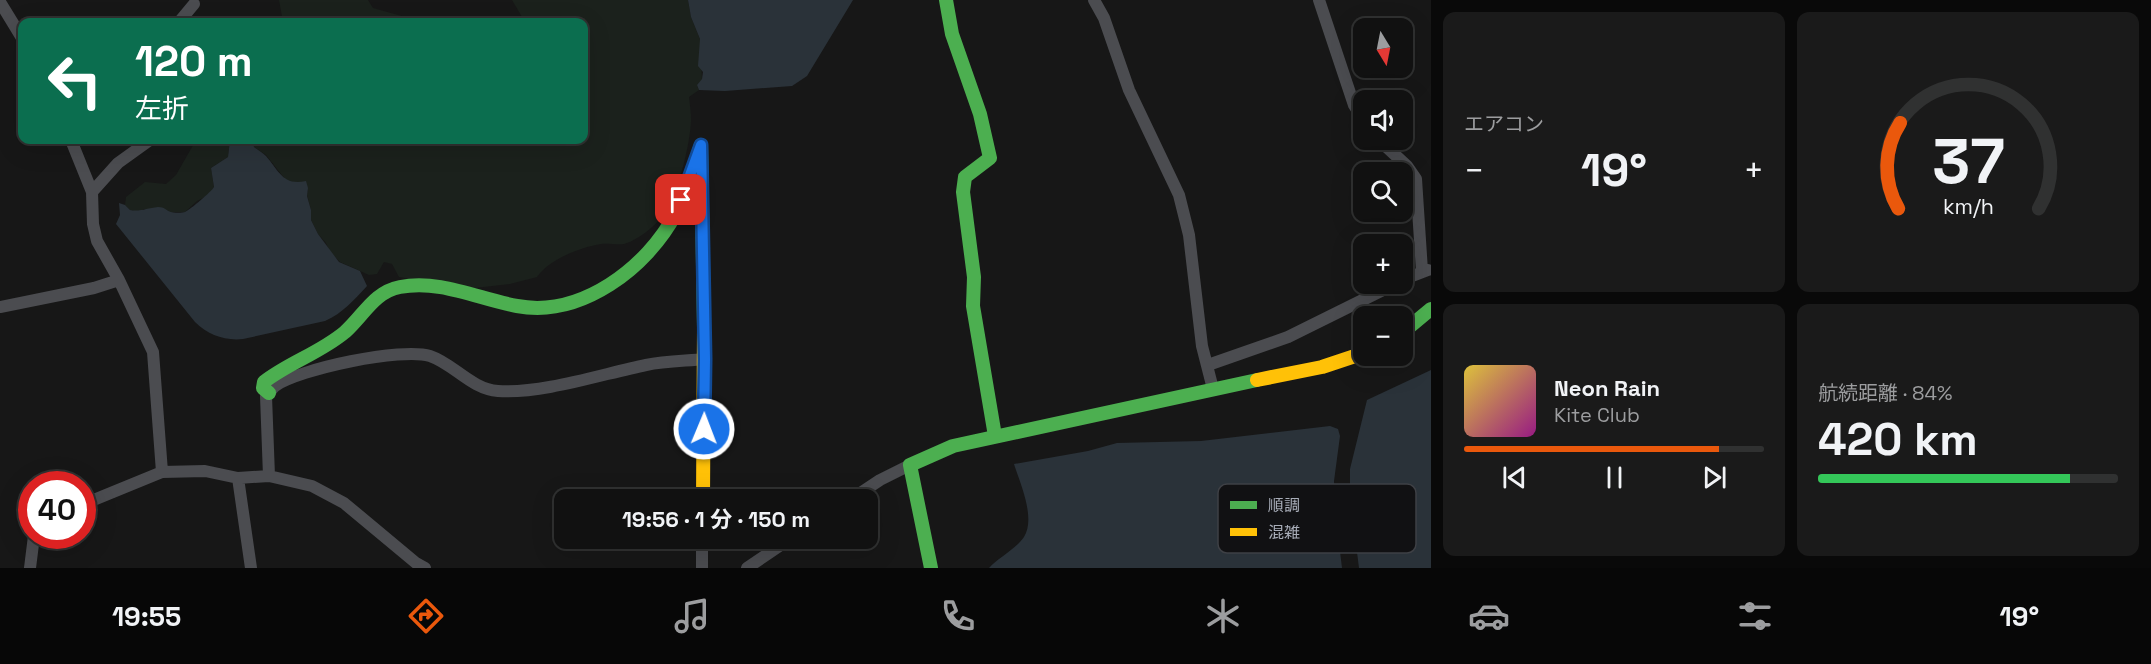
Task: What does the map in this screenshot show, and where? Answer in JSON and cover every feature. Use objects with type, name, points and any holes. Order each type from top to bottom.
[{"type":"street","points":[[946,0],[950,29],[986,130],[990,158],[965,177],[963,192],[974,277],[973,306],[995,436]]},
{"type":"street","points":[[1094,0],[1104,18],[1129,90],[1179,195],[1189,235],[1202,346],[1213,389]]},
{"type":"street","points":[[1319,0],[1353,102]]},
{"type":"street","points":[[0,2],[18,31]]},
{"type":"street","points":[[182,18],[194,4]]},
{"type":"street","points":[[73,144],[92,192],[93,224],[97,241],[119,280],[153,352],[162,472]]},
{"type":"street","points":[[92,192],[118,163],[144,144]]},
{"type":"street","points":[[269,393],[263,388],[268,378],[327,346],[348,330],[387,291],[421,285],[541,308],[560,306],[583,298],[605,286],[629,270],[665,231],[676,213],[701,145],[705,359],[703,489]]},
{"type":"street","points":[[1390,150],[1407,166],[1416,179],[1426,270],[1413,275]]},
{"type":"street","points":[[0,307],[94,288],[119,280]]},
{"type":"street","points":[[1208,365],[1288,337],[1375,294]]},
{"type":"street","points":[[1413,324],[1431,309]]},
{"type":"street","points":[[269,476],[266,396],[276,386],[318,369],[348,362],[418,354],[431,356],[482,387],[497,391],[534,389],[648,365],[705,359]]},
{"type":"street","points":[[866,489],[910,465],[953,446],[1213,389],[1322,368],[1353,357]]},
{"type":"street","points":[[910,465],[931,568]]},
{"type":"street","points":[[96,500],[162,472],[205,471],[238,478],[269,476],[312,486],[344,503],[425,568]]},
{"type":"street","points":[[238,478],[251,568]]},
{"type":"street","points":[[30,568],[32,549]]},
{"type":"street","points":[[702,549],[702,568]]},
{"type":"street","points":[[747,568],[775,549]]},
{"type":"shaded area","points":[[279,0],[368,0],[373,8],[409,18],[282,18]]},
{"type":"shaded area","points":[[512,0],[688,0],[691,17],[700,39],[702,80],[697,85],[699,90],[689,97],[691,120],[689,142],[680,178],[667,210],[648,230],[630,242],[601,244],[575,251],[549,265],[537,277],[510,284],[466,289],[399,277],[392,264],[384,262],[377,274],[369,275],[340,262],[330,252],[311,220],[308,188],[285,179],[266,155],[253,144],[588,144],[588,18],[523,18]]},
{"type":"shaded area","points":[[688,0],[853,0],[807,76],[792,86],[725,91],[699,90],[697,85],[702,79],[703,72],[698,66],[700,39],[691,17]]},
{"type":"shaded area","points":[[194,144],[230,144],[228,157],[211,168],[214,187],[209,195],[197,201],[185,212],[144,209],[138,212],[130,210],[125,205],[126,197],[145,182],[166,184],[176,175]]},
{"type":"shaded area","points":[[230,144],[253,144],[282,176],[292,181],[306,181],[311,220],[318,234],[339,262],[360,271],[367,286],[348,306],[325,321],[243,339],[223,338],[211,334],[195,322],[116,224],[120,215],[119,203],[130,210],[158,207],[180,213],[192,208],[214,187],[211,168],[228,157]]},
{"type":"shaded area","points":[[1431,370],[1431,568],[1359,568],[1357,553],[1416,553],[1416,484],[1350,484],[1350,469],[1367,400]]},
{"type":"shaded area","points":[[1330,426],[1338,429],[1340,436],[1334,484],[1218,484],[1218,553],[1340,553],[1342,568],[989,568],[1021,541],[1027,529],[1026,500],[1014,464],[1088,451],[1117,443],[1201,441]]},
{"type":"traffic: fast","points":[[946,0],[952,34],[980,114],[990,158],[965,177],[963,192],[974,277],[973,306],[995,436]]},
{"type":"traffic: fast","points":[[269,393],[263,388],[264,382],[335,339],[345,332],[376,299],[400,287],[415,285],[444,288],[517,306],[541,308],[565,304],[610,285],[630,270],[663,233],[683,197],[701,145],[704,327]]},
{"type":"traffic: fast","points":[[1413,324],[1431,309]]},
{"type":"traffic: fast","points":[[931,568],[910,465],[953,446],[1257,380]]},
{"type":"traffic: slow","points":[[703,489],[704,327]]},
{"type":"traffic: slow","points":[[1257,380],[1322,367],[1353,357]]},
{"type":"route","points":[[681,200],[701,145],[704,429]]}]
